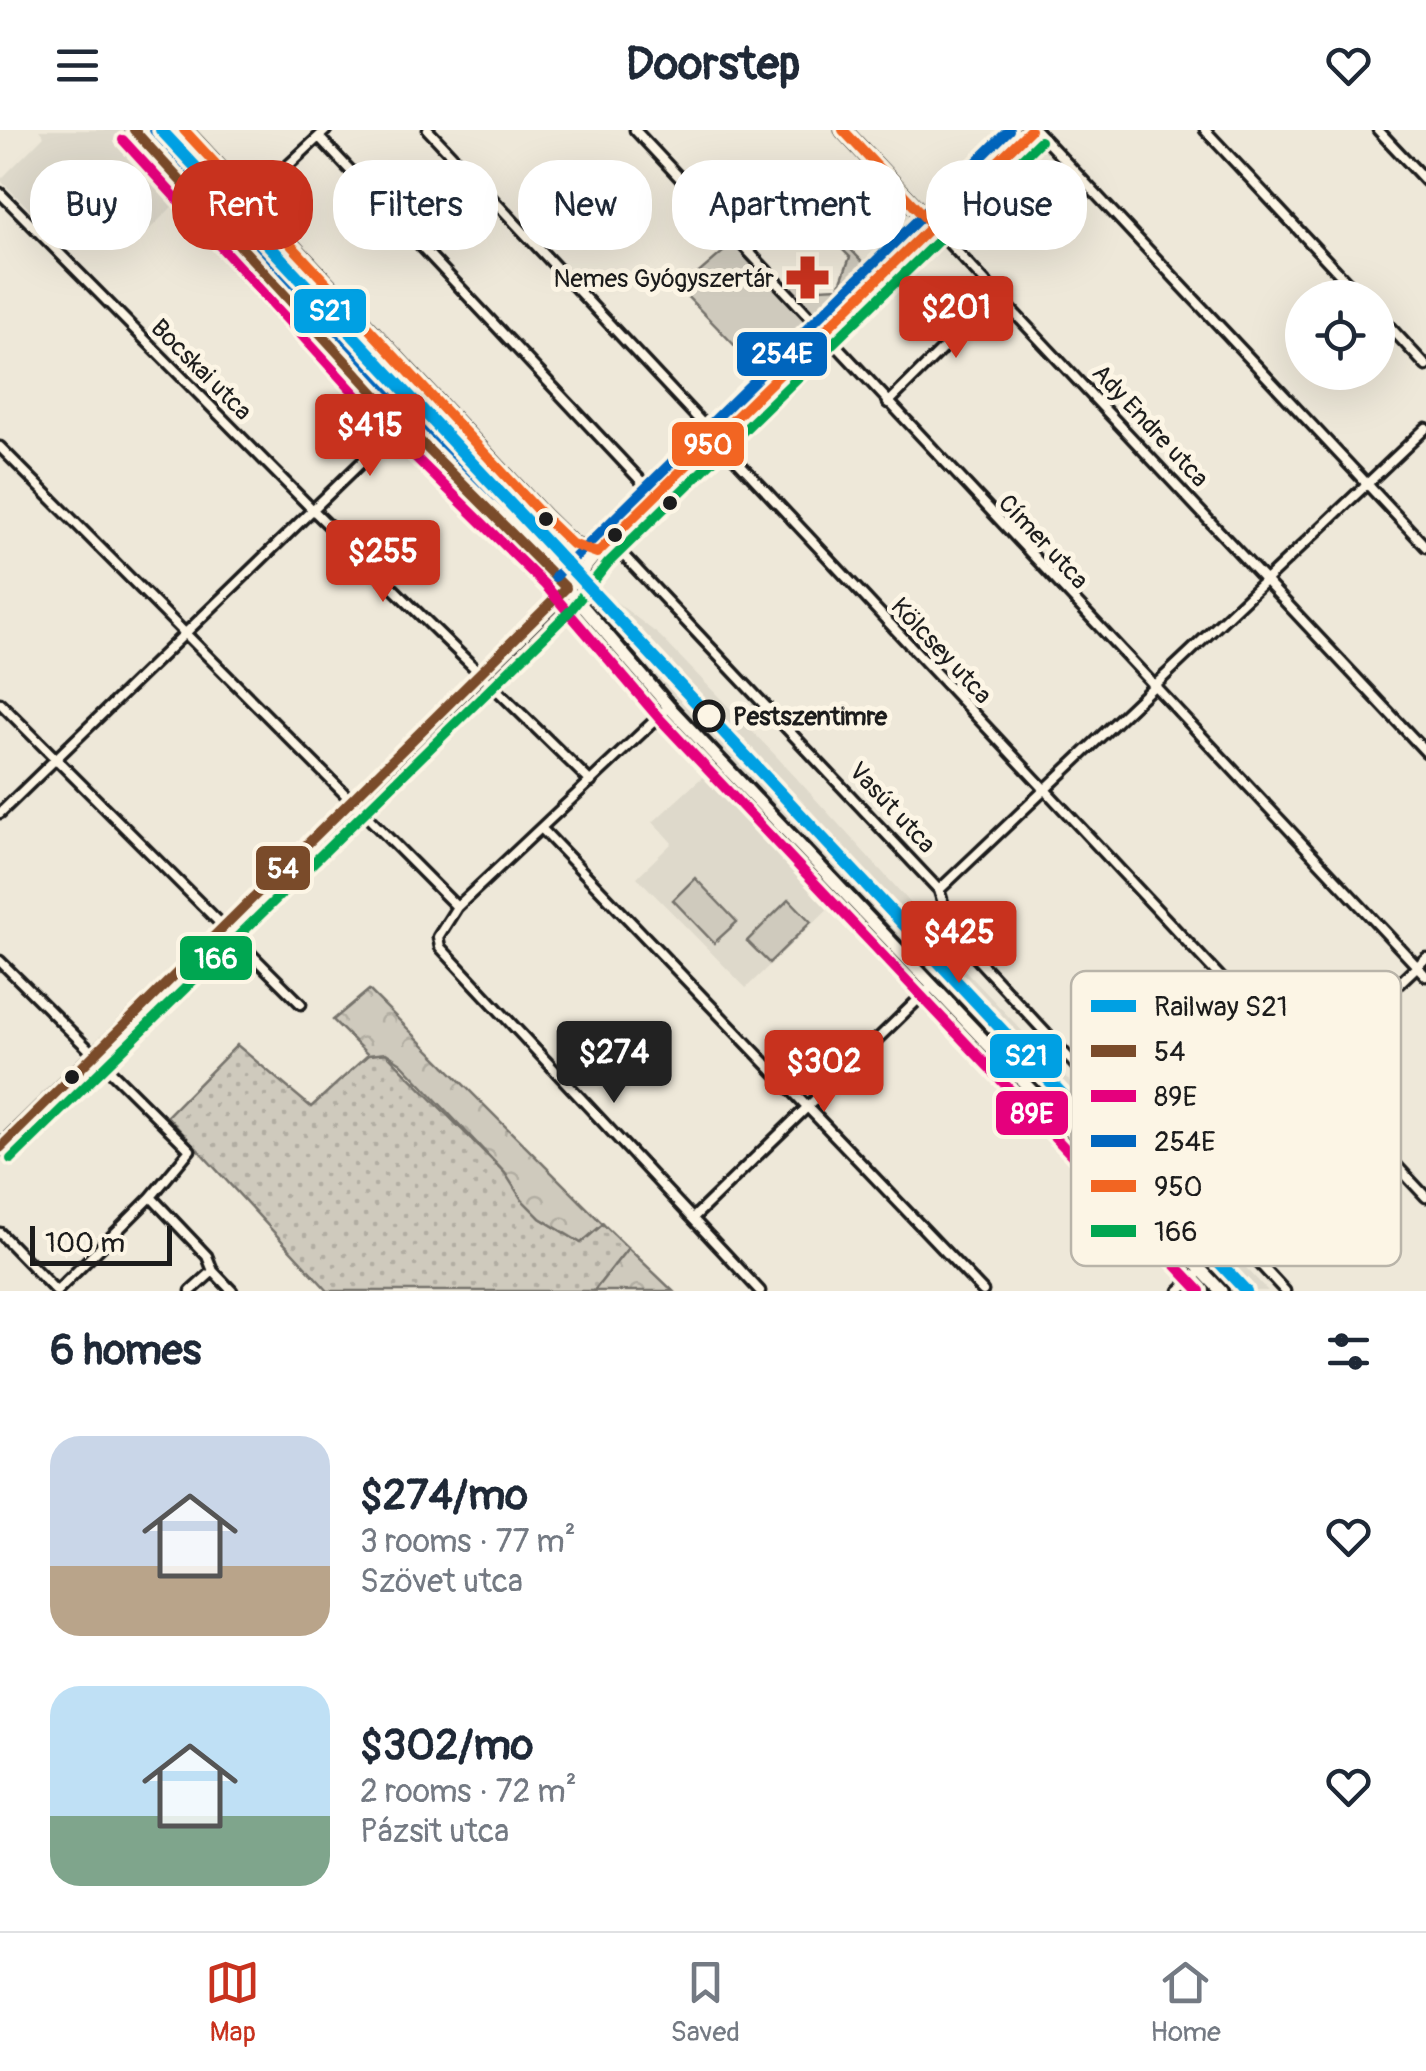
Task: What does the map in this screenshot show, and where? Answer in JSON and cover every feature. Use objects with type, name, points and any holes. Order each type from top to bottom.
[{"type":"street","points":[[134,130],[402,422],[566,588],[670,707],[1071,1133]]},
{"type":"street","points":[[184,130],[212,160]]},
{"type":"street","name":"Kölcsey utca","points":[[428,130],[1215,971]]},
{"type":"street","name":"Címer utca","points":[[636,130],[1426,976]]},
{"type":"street","name":"Ady Endre utca","points":[[843,130],[926,219]]},
{"type":"street","points":[[1000,160],[1033,130],[1426,547]]},
{"type":"street","points":[[1205,130],[1345,280]]},
{"type":"street","points":[[1378,130],[1426,182]]},
{"type":"street","points":[[294,160],[322,133],[657,498]]},
{"type":"street","name":"Bocskai utca","points":[[0,193],[312,509],[590,782]]},
{"type":"street","points":[[0,1148],[926,229]]},
{"type":"street","points":[[295,250],[556,529],[572,544],[597,553]]},
{"type":"street","name":"Ady Endre utca","points":[[956,250],[1426,752]]},
{"type":"street","points":[[888,402],[998,294]]},
{"type":"street","points":[[1395,332],[1426,366]]},
{"type":"street","points":[[0,813],[402,422]]},
{"type":"street","points":[[939,890],[1426,428]]},
{"type":"street","points":[[0,447],[457,907]]},
{"type":"street","name":"Vasút utca","points":[[611,542],[939,890],[952,932],[1071,1060]]},
{"type":"street","points":[[0,703],[301,1004]]},
{"type":"street","points":[[670,707],[544,830],[457,907],[442,926],[440,946],[760,1291]]},
{"type":"street","points":[[544,830],[983,1291]]},
{"type":"street","points":[[1401,983],[1426,958]]},
{"type":"street","points":[[0,960],[190,1150],[151,1197],[57,1291],[0,1233]]},
{"type":"street","points":[[692,1218],[931,987]]},
{"type":"street","name":"Kölcsey utca","points":[[1401,1170],[1426,1197]]},
{"type":"street","points":[[151,1197],[207,1256],[213,1271],[232,1291]]},
{"type":"street","points":[[0,1253],[10,1244]]},
{"type":"street","points":[[1198,1266],[1221,1291]]},
{"type":"street","name":"Vasút utca","points":[[1262,1266],[1285,1291]]},
{"type":"street","points":[[1179,1291],[1202,1270]]},
{"type":"street","points":[[192,1291],[213,1271]]},
{"type":"shaded area","points":[[39,130],[121,130],[149,160],[30,160],[30,210],[0,180],[44,136]]},
{"type":"shaded area","points":[[153,130],[167,130],[195,160],[181,160]]},
{"type":"shaded area","points":[[152,163],[172,184],[172,207],[152,227]]},
{"type":"shaded area","points":[[265,250],[280,250],[592,583],[660,636],[777,757],[906,898],[960,965],[1071,1082],[1071,1112],[977,1012],[883,923],[668,691],[586,592]]},
{"type":"shaded area","points":[[710,770],[838,899],[746,988],[637,877],[672,843],[653,822]]},
{"type":"shaded area","points":[[1215,1266],[1244,1266],[1268,1291],[1238,1291]]},
{"type":"green space","points":[[725,250],[748,250],[822,331],[786,370],[757,341],[743,354],[680,289]]},
{"type":"green space","points":[[843,250],[851,250],[873,273],[819,322],[788,287],[797,278],[807,288],[818,278],[819,288],[839,287],[850,257]]},
{"type":"green space","points":[[695,878],[737,922],[714,943],[673,900]]},
{"type":"green space","points":[[789,899],[811,922],[769,963],[747,941]]},
{"type":"green space","points":[[369,990],[603,1224],[581,1243],[540,1218],[522,1200],[505,1173],[401,1063],[386,1053],[368,1055],[333,1020]]},
{"type":"green space","points":[[237,1045],[311,1107],[368,1055],[386,1053],[505,1173],[540,1218],[581,1243],[603,1224],[628,1248],[594,1291],[328,1291],[167,1116]]},
{"type":"green space","points":[[628,1248],[673,1291],[594,1291]]},
{"type":"rail line","name":"S21","points":[[161,130],[1071,1104]]},
{"type":"rail line","name":"S21","points":[[1223,1266],[1246,1291]]},
{"type":"transit line","name":"54","points":[[134,130],[402,423],[566,588]]},
{"type":"transit line","name":"254E","points":[[154,130],[413,413],[577,577]]},
{"type":"transit line","name":"950","points":[[184,130],[543,516],[572,544],[597,553],[1030,130]]},
{"type":"transit line","name":"950","points":[[843,130],[926,219]]},
{"type":"transit line","name":"254E","points":[[555,577],[1009,130]]},
{"type":"transit line","name":"89E","points":[[123,140],[391,433],[545,585],[658,717],[1071,1154]]},
{"type":"transit line","name":"166","points":[[11,1159],[570,611],[608,563],[1040,141]]},
{"type":"transit line","name":"54","points":[[0,1148],[566,588]]},
{"type":"transit line","name":"89E","points":[[1176,1266],[1200,1291]]},
{"type":"place","name":"Nemes Gyógyszertár","points":[[807,278]]},
{"type":"place","name":"Pestszentimre","points":[[709,716]]}]
